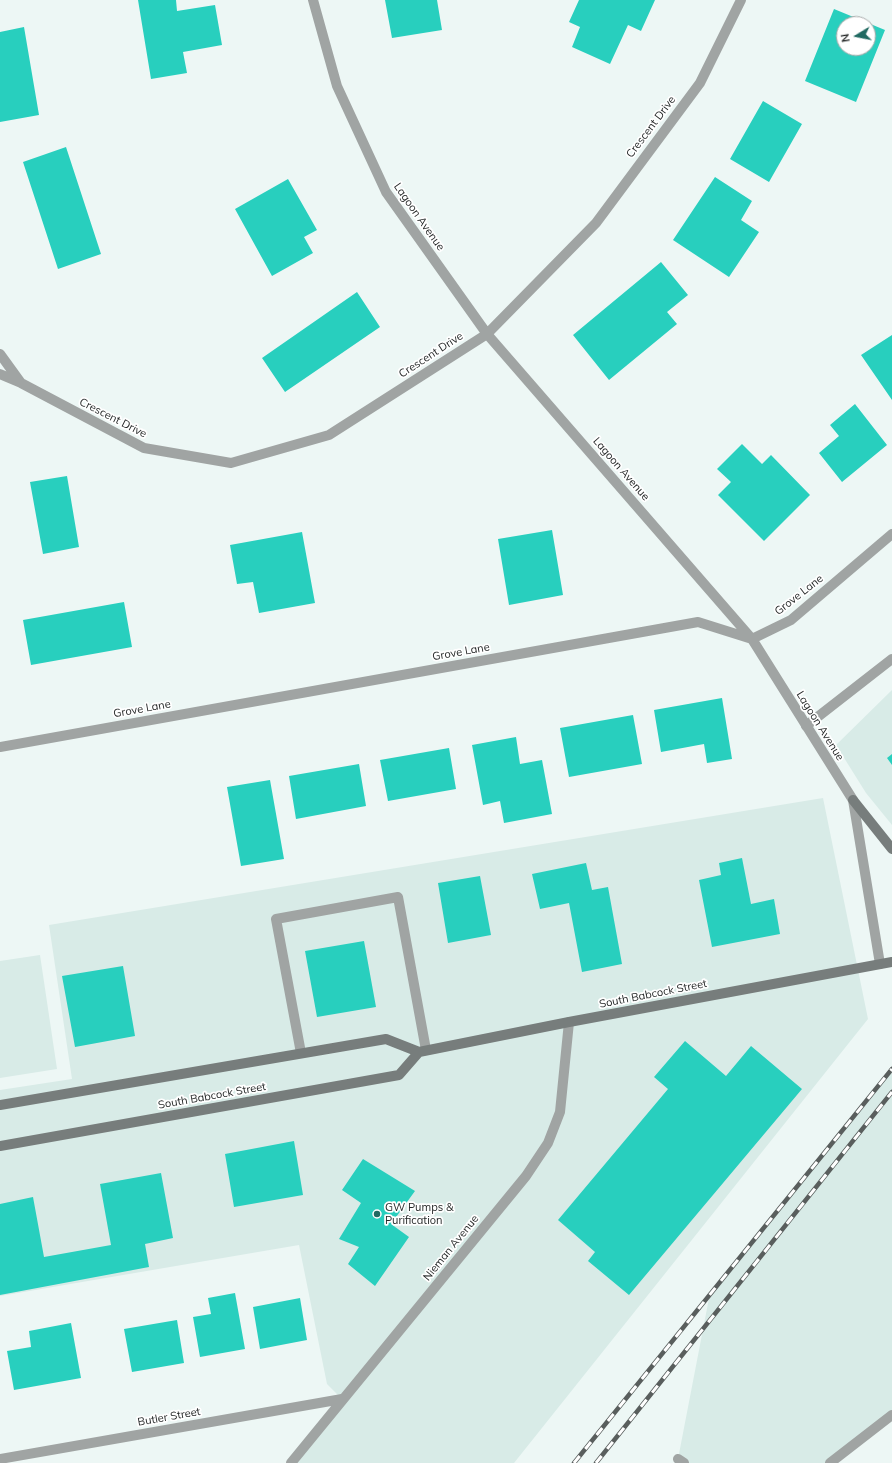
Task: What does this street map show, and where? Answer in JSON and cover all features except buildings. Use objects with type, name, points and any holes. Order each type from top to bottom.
[{"type":"main road","points":[[853,800],[892,849]]},
{"type":"main road","name":"South Babcock Street","points":[[0,1146],[399,1075],[422,1051],[892,962]]},
{"type":"main road","points":[[0,1106],[386,1039],[422,1051]]},
{"type":"street","name":"Lagoon Avenue","points":[[313,0],[337,86],[386,192],[487,334],[752,639],[853,800],[880,964]]},
{"type":"street","name":"Crescent Drive","points":[[0,374],[21,383],[144,448],[232,463],[329,434],[487,334],[600,216],[700,83],[741,0]]},
{"type":"street","points":[[0,354],[21,383]]},
{"type":"street","name":"Grove Lane","points":[[0,747],[698,622],[752,639],[791,620],[892,534]]},
{"type":"street","points":[[806,726],[892,659]]},
{"type":"street","points":[[301,1053],[276,918],[398,897],[422,1051]]},
{"type":"street","name":"Nieman Avenue","points":[[291,1463],[526,1176],[548,1143],[560,1112],[569,1022]]},
{"type":"street","name":"Butler Street","points":[[0,1459],[342,1399]]},
{"type":"street","points":[[830,1463],[892,1415]]},
{"type":"shaded area","points":[[892,690],[892,825],[866,793],[836,745]]},
{"type":"shaded area","points":[[823,798],[868,1019],[514,1463],[291,1463],[342,1399],[327,1384],[299,1245],[0,1296],[0,1090],[72,1079],[49,925]]},
{"type":"shaded area","points":[[40,955],[57,1069],[0,1078],[0,961]]},
{"type":"shaded area","points":[[892,1068],[892,1415],[830,1463],[684,1463],[678,1459],[710,1293]]},
{"type":"railway","points":[[574,1463],[892,1069]]},
{"type":"railway","points":[[596,1463],[892,1092]]},
{"type":"place","name":"GW Pumps & Purification","points":[[377,1214]]}]
